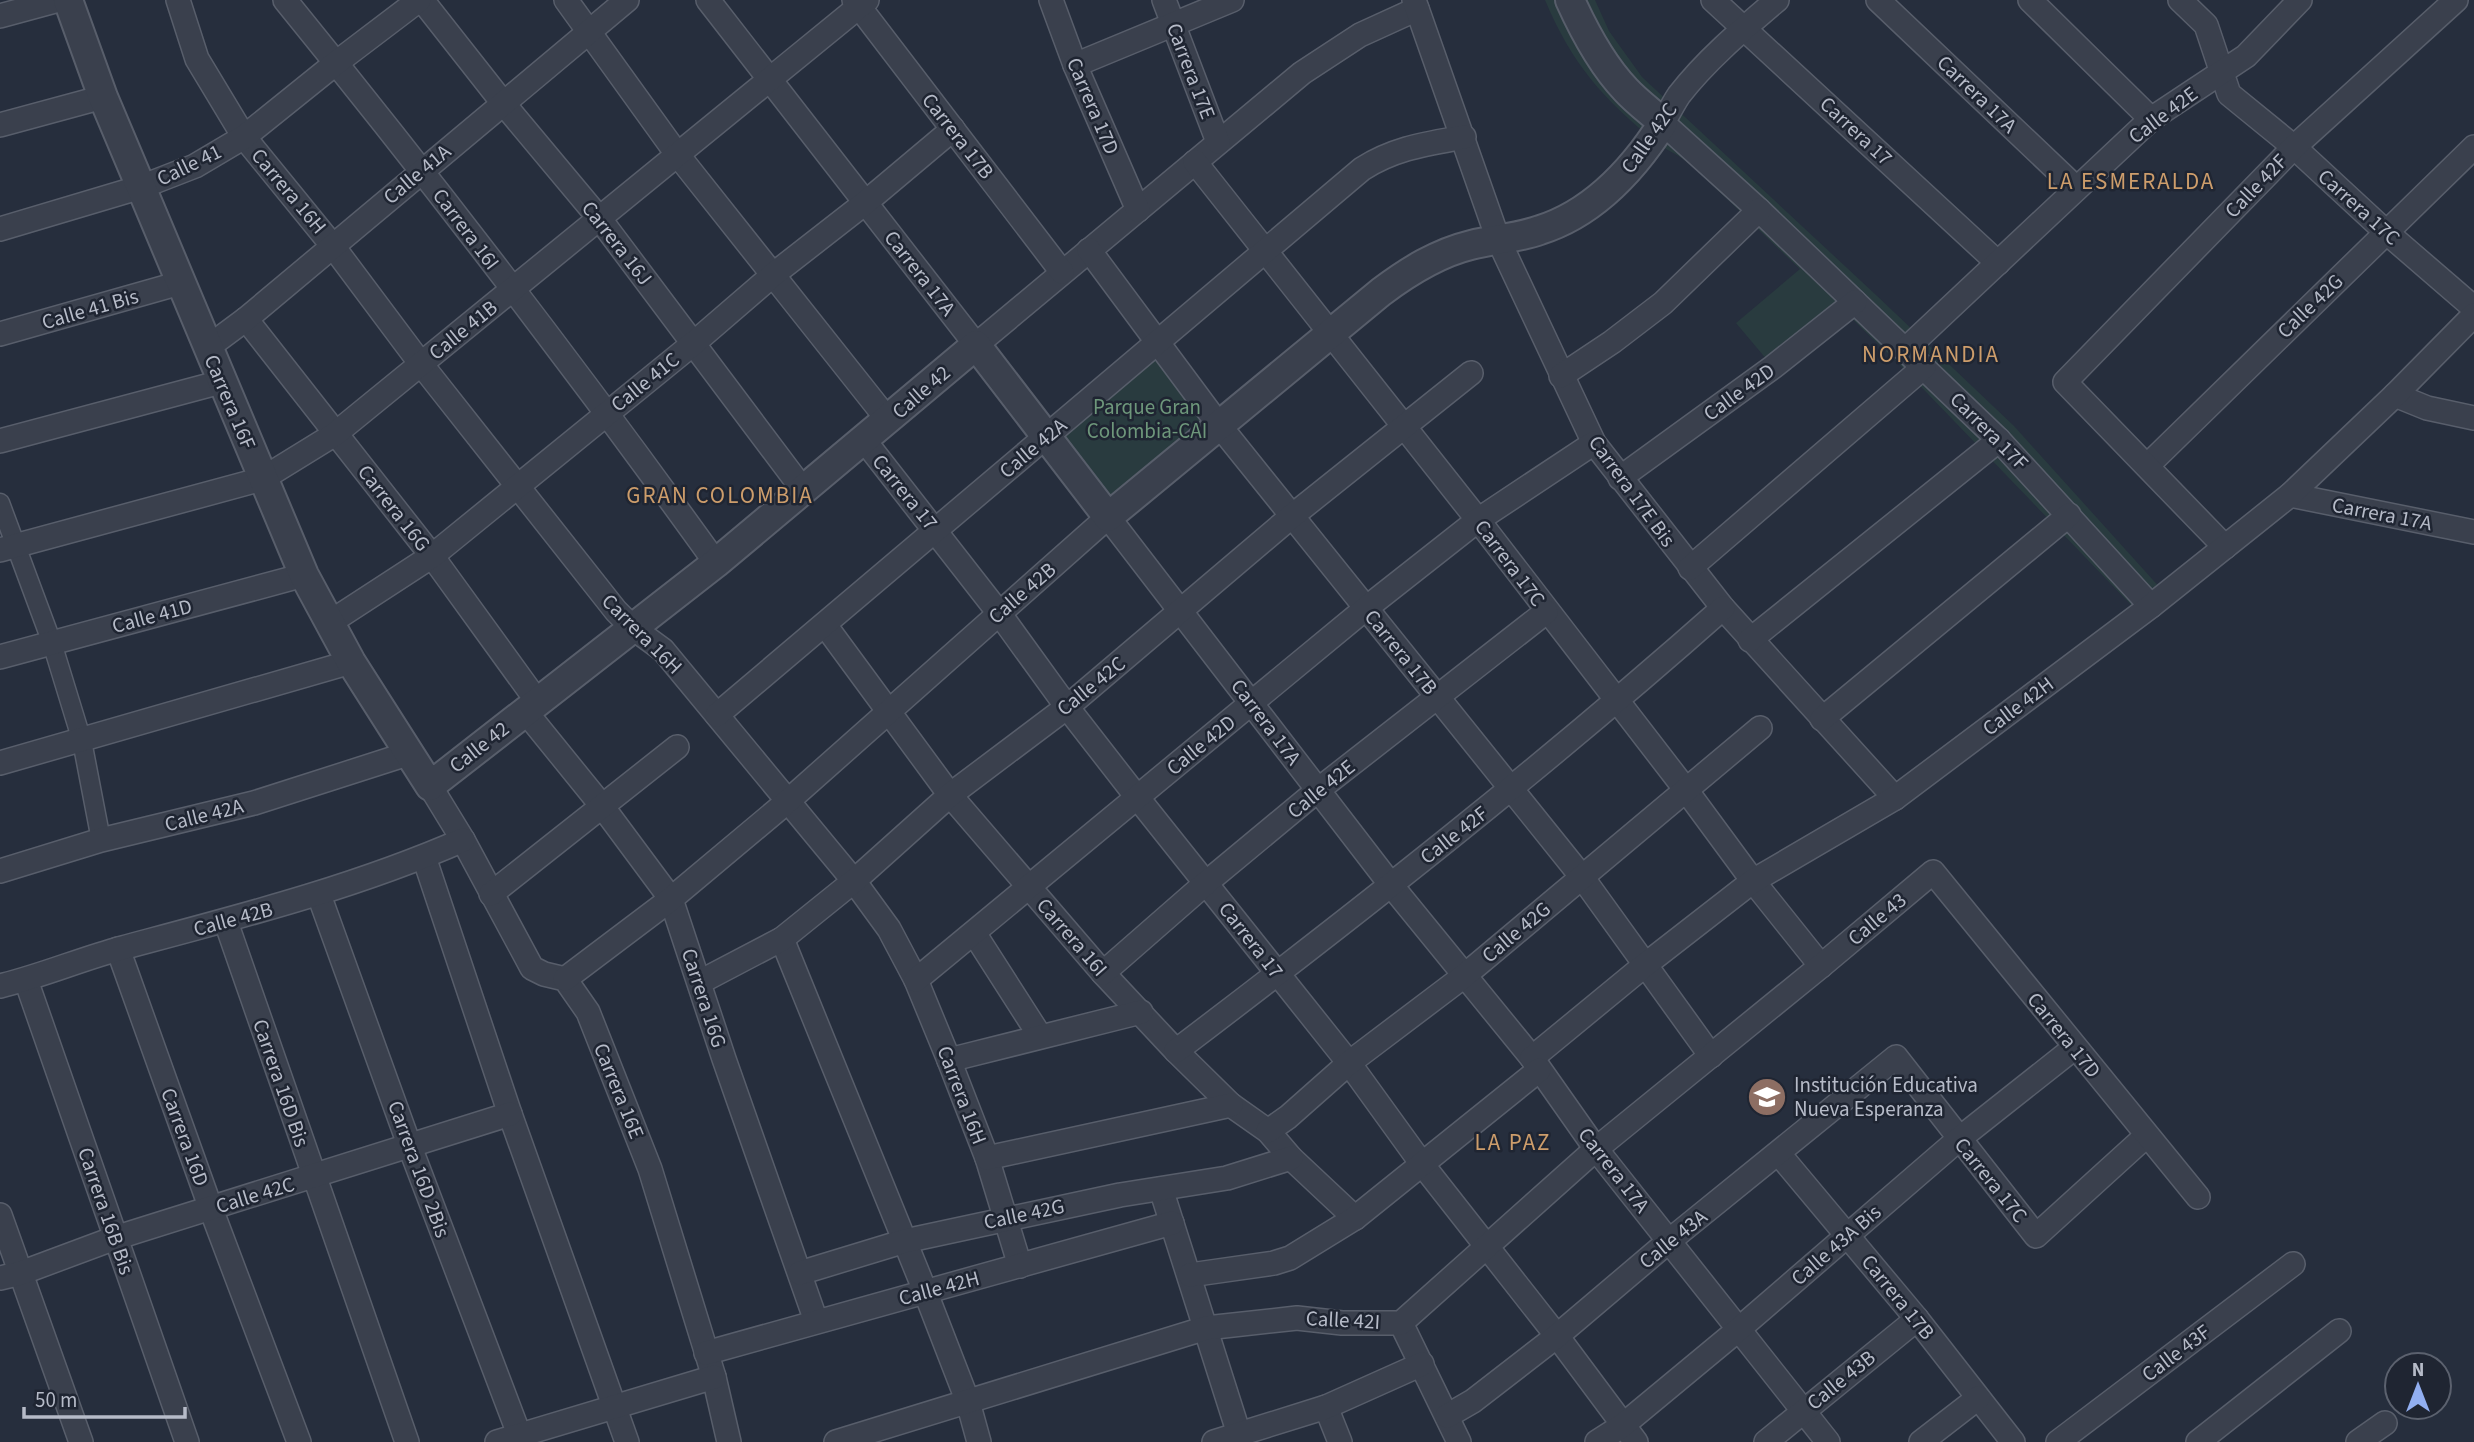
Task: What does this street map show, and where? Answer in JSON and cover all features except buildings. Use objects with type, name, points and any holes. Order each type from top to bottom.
[{"type":"street","points":[[0,16],[59,0]]},
{"type":"street","name":"Carrera 16F","points":[[68,0],[103,97],[304,575],[351,662],[407,754],[430,786]]},
{"type":"street","name":"Carrera 16H","points":[[178,0],[197,59],[244,137],[332,245],[421,364],[616,611],[633,628],[663,650],[854,881],[889,929],[916,980],[949,1060],[987,1158],[1020,1266]]},
{"type":"street","name":"Carrera 16I","points":[[285,0],[421,170],[607,412],[716,563]]},
{"type":"street","name":"Calle 41","points":[[0,229],[141,187],[195,166],[244,137],[336,63],[421,0]]},
{"type":"street","name":"Carrera 16J","points":[[421,0],[599,218],[804,491]]},
{"type":"street","name":"Carrera 17","points":[[566,0],[677,154],[775,274],[888,420]]},
{"type":"street","name":"Calle 41A","points":[[207,348],[246,319],[627,0]]},
{"type":"street","name":"Carrera 17A","points":[[708,0],[1391,885],[1536,1064],[1596,1149],[1828,1442]]},
{"type":"street","name":"Carrera 17D","points":[[1051,0],[1138,210]]},
{"type":"street","name":"Carrera 17E","points":[[1164,0],[1218,142]]},
{"type":"street","points":[[1076,65],[1232,0]]},
{"type":"street","points":[[1570,0],[1598,53],[1624,88],[1663,123]]},
{"type":"street","name":"Carrera 17","points":[[1713,0],[1998,262]]},
{"type":"street","name":"Calle 42C","points":[[1498,239],[1541,230],[1596,201],[1629,171],[1679,96],[1745,28],[1777,0]]},
{"type":"street","name":"Carrera 17A","points":[[1878,0],[2076,188]]},
{"type":"street","points":[[2030,0],[2151,120]]},
{"type":"street","points":[[2180,0],[2206,25],[2221,72]]},
{"type":"street","name":"Calle 42E","points":[[1906,349],[2151,120],[2246,56],[2300,0]]},
{"type":"street","name":"Calle 42F","points":[[2147,466],[2065,382],[2294,147],[2456,0]]},
{"type":"street","name":"Calle 41B","points":[[8,547],[262,479],[335,434],[860,2]]},
{"type":"street","name":"Carrera 17B","points":[[860,2],[1062,272]]},
{"type":"street","name":"Carrera 17E Bis","points":[[1416,4],[1498,239],[1594,443],[1690,568],[1750,640],[1895,798]]},
{"type":"street","name":"Calle 42","points":[[430,786],[716,563],[1302,73],[1360,35],[1416,4]]},
{"type":"street","name":"Carrera 17C","points":[[2221,72],[2229,94],[2294,147],[2474,308]]},
{"type":"street","points":[[0,125],[103,97]]},
{"type":"street","name":"Carrera 17F","points":[[1663,123],[1759,210],[1999,440],[2151,606]]},
{"type":"street","name":"Calle 41C","points":[[329,623],[432,556],[953,129]]},
{"type":"street","name":"Calle 42A","points":[[717,715],[1362,169],[1381,156],[1404,148],[1464,137]]},
{"type":"street","name":"Calle 42G","points":[[2147,466],[2474,147]]},
{"type":"street","name":"Carrera 17C","points":[[1195,162],[1329,335],[1478,520],[1546,612],[1821,966]]},
{"type":"street","points":[[1561,376],[1663,303],[1759,210]]},
{"type":"street","name":"Calle 42B","points":[[565,979],[671,899],[788,801],[1108,517],[1412,269],[1468,245],[1498,239]]},
{"type":"street","name":"Carrera 17B","points":[[1089,250],[1219,425],[1581,877],[1710,1056]]},
{"type":"street","name":"Calle 41 Bis","points":[[0,334],[180,283]]},
{"type":"street","name":"Calle 42D","points":[[1620,478],[1773,367],[1855,302]]},
{"type":"street","name":"Calle 42H","points":[[1189,1275],[1275,1263],[1290,1258],[1355,1218],[1422,1164],[1645,965],[1753,881],[1895,798],[2151,606],[2290,495],[2474,315]]},
{"type":"street","name":"Carrera 16G","points":[[246,319],[432,556],[531,706],[671,899],[816,1321]]},
{"type":"street","points":[[1690,568],[1924,367]]},
{"type":"street","name":"Calle 42C","points":[[700,982],[782,939],[854,881],[950,795],[1067,707],[1292,516],[1471,373]]},
{"type":"street","points":[[0,441],[221,382]]},
{"type":"street","points":[[2395,395],[2427,408],[2474,418]]},
{"type":"street","name":"Carrera 17","points":[[864,440],[999,613],[1137,797],[1349,1063],[1422,1164],[1557,1336],[1629,1434]]},
{"type":"street","points":[[1750,640],[1999,440]]},
{"type":"street","name":"Calle 42D","points":[[916,980],[1027,886],[1478,520],[1594,443]]},
{"type":"street","points":[[2147,466],[2225,547]]},
{"type":"street","name":"Carrera 17A","points":[[2290,495],[2474,532]]},
{"type":"street","points":[[0,503],[8,547],[52,643],[82,741],[101,840]]},
{"type":"street","points":[[1822,719],[2069,515]]},
{"type":"street","name":"Calle 41D","points":[[0,657],[304,575]]},
{"type":"street","name":"Calle 42F","points":[[1176,1051],[1511,790],[1617,703],[1723,608]]},
{"type":"street","name":"Calle 42E","points":[[1103,973],[1318,790],[1546,612]]},
{"type":"street","name":"Carrera 16I","points":[[825,625],[950,795],[1103,973],[1231,1105],[1268,1132],[1291,1158],[1355,1218]]},
{"type":"street","points":[[0,763],[351,662]]},
{"type":"street","name":"Calle 42G","points":[[1268,1132],[1349,1063],[1464,975],[1760,728]]},
{"type":"street","points":[[491,894],[677,747]]},
{"type":"street","name":"Calle 42A","points":[[0,871],[101,840],[254,803],[407,754]]},
{"type":"street","points":[[430,786],[463,840],[533,968],[565,979]]},
{"type":"street","name":"Calle 42B","points":[[0,986],[118,949],[319,895],[463,840]]},
{"type":"street","points":[[424,857],[510,1114],[627,1442]]},
{"type":"street","name":"Carrera 17D","points":[[1933,872],[2198,1197]]},
{"type":"street","name":"Calle 43","points":[[1821,966],[1933,872]]},
{"type":"street","name":"Carrera 16D 2Bis","points":[[319,895],[410,1147],[521,1438]]},
{"type":"street","name":"Carrera 16D Bis","points":[[226,922],[407,1442]]},
{"type":"street","points":[[974,933],[1040,1036]]},
{"type":"street","points":[[782,939],[925,1291],[968,1402],[979,1442]]},
{"type":"street","name":"Carrera 16D","points":[[118,949],[211,1209],[299,1442]]},
{"type":"street","name":"Calle 42I","points":[[836,1442],[1206,1328],[1297,1318],[1342,1323],[1401,1323],[1596,1149],[1821,966]]},
{"type":"street","name":"Carrera 16E","points":[[565,979],[588,1012],[650,1169],[714,1377],[729,1442]]},
{"type":"street","name":"Carrera 16B Bis","points":[[26,980],[187,1442]]},
{"type":"street","points":[[949,1060],[1141,1012]]},
{"type":"street","name":"Calle 43A Bis","points":[[1597,1442],[1629,1434],[1739,1329],[1959,1139],[2074,1048]]},
{"type":"street","name":"Carrera 17C","points":[[1896,1057],[2036,1236],[2146,1136]]},
{"type":"street","name":"Calle 43A","points":[[1447,1416],[1473,1401],[1557,1336],[1669,1241],[1896,1057]]},
{"type":"street","points":[[987,1158],[1231,1105]]},
{"type":"street","name":"Calle 42C","points":[[10,1276],[115,1238],[510,1114]]},
{"type":"street","name":"Carrera 17B","points":[[1779,1154],[1917,1319],[2013,1442]]},
{"type":"street","name":"Calle 42G","points":[[800,1273],[905,1241],[1005,1218],[1227,1178],[1291,1158]]},
{"type":"street","points":[[1161,1189],[1239,1434]]},
{"type":"street","points":[[0,1215],[10,1276],[81,1442]]},
{"type":"street","name":"Calle 42H","points":[[706,1353],[1172,1223]]},
{"type":"street","name":"Calle 43F","points":[[2058,1442],[2293,1264]]},
{"type":"street","name":"Calle 43B","points":[[1766,1442],[1917,1319]]},
{"type":"street","points":[[1401,1323],[1460,1442]]},
{"type":"street","points":[[2198,1442],[2339,1331]]},
{"type":"street","points":[[1214,1442],[1326,1407],[1422,1364]]},
{"type":"street","points":[[497,1442],[521,1438],[714,1377]]},
{"type":"street","points":[[1921,1442],[1978,1398]]},
{"type":"street","points":[[1326,1407],[1340,1442]]},
{"type":"street","points":[[2358,1442],[2385,1423]]},
{"type":"green space","points":[[1545,0],[1595,0],[1609,31],[1642,77],[2014,426],[2162,590],[2136,610],[1902,367],[1844,311],[1773,367],[1736,323],[1800,269],[1687,162],[1656,142],[1604,95],[1566,43]]},
{"type":"green space","name":"Parque Gran Colombia-CAI","points":[[1158,343],[1219,425],[1108,517],[1046,437]]},
{"type":"place","name":"Institución Educativa Nueva Esperanza","points":[[1767,1097]]},
{"type":"district","name":"LA ESMERALDA","points":[[2131,181]]},
{"type":"district","name":"NORMANDIA","points":[[1931,354]]},
{"type":"district","name":"GRAN COLOMBIA","points":[[720,495]]},
{"type":"district","name":"LA PAZ","points":[[1513,1142]]}]
